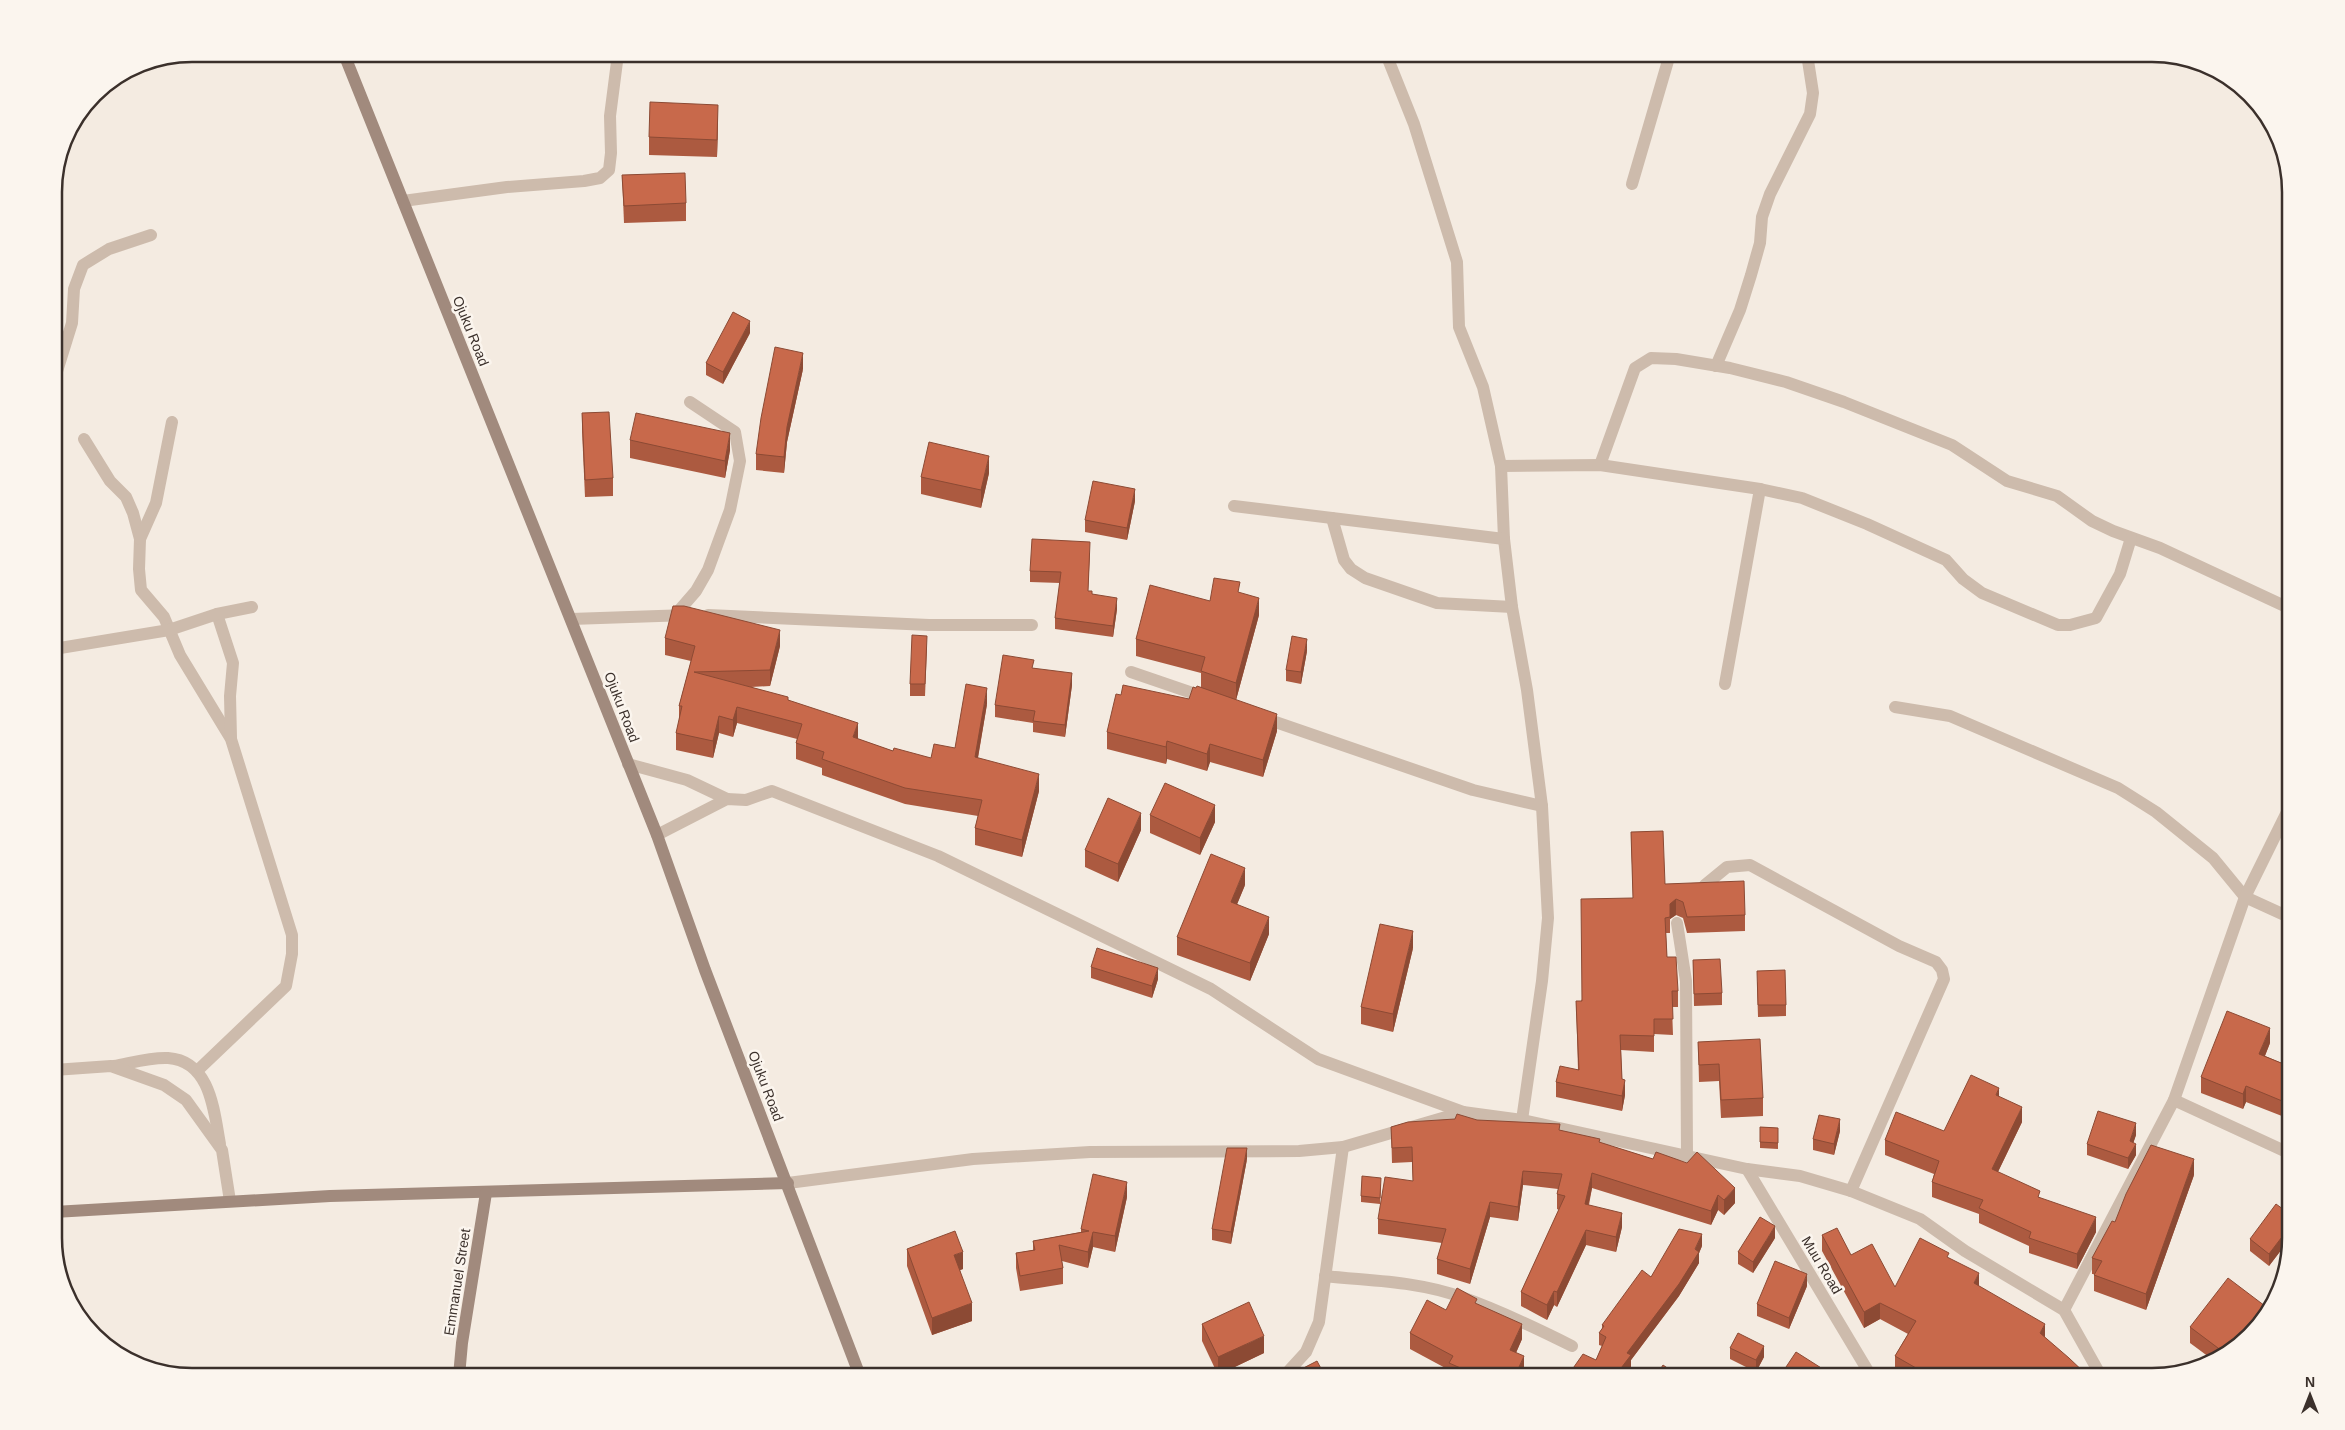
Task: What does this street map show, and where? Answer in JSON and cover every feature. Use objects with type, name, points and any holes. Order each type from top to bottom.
[{"type":"main road","name":"Ojuku Road","points":[[347,62],[657,835],[705,970],[788,1183],[857,1368]]},
{"type":"main road","points":[[63,1211],[230,1201],[788,1183]]},
{"type":"main road","name":"Emmanuel Street","points":[[460,1368],[486,1192]]},
{"type":"street","points":[[402,201],[507,186],[600,178],[609,170],[612,153],[610,116],[617,62]]},
{"type":"street","points":[[1389,62],[1414,124],[1457,262],[1459,327],[1483,387],[1501,466],[1504,539],[1512,607],[1527,690],[1542,806],[1548,918],[1542,982],[1522,1120]]},
{"type":"street","points":[[1632,184],[1668,62]]},
{"type":"street","points":[[1716,366],[1740,310],[1751,275],[1760,243],[1762,217],[1770,194],[1810,114],[1813,93],[1808,62]]},
{"type":"street","points":[[63,352],[72,323],[74,289],[83,265],[110,249],[151,236]]},
{"type":"street","points":[[1600,465],[1635,368],[1651,358],[1676,359],[1716,366],[1786,382],[1952,445],[2007,481],[2058,496],[2092,521],[2160,548],[2282,605]]},
{"type":"street","points":[[676,614],[696,591],[718,546],[730,510],[740,461],[735,432],[690,402]]},
{"type":"street","points":[[140,539],[156,503],[172,422]]},
{"type":"street","points":[[84,439],[110,481],[126,497],[134,514],[140,539],[139,569],[142,590],[164,617],[180,655],[231,739],[292,935],[292,954],[286,986],[197,1071]]},
{"type":"street","points":[[1501,466],[1600,465],[1760,489],[1802,498],[1867,524],[1946,560],[1963,580],[1982,592],[2058,625],[2070,625],[2096,618],[2120,574],[2131,538]]},
{"type":"street","points":[[1725,684],[1760,489]]},
{"type":"street","points":[[1234,506],[1504,539]]},
{"type":"street","points":[[1332,518],[1344,560],[1351,569],[1364,578],[1437,603],[1512,607]]},
{"type":"street","points":[[63,648],[169,630],[217,614],[252,607]]},
{"type":"street","points":[[217,614],[233,663],[230,696],[231,739]]},
{"type":"street","points":[[571,619],[676,614],[929,625],[1032,625]]},
{"type":"street","points":[[1131,672],[1223,704]]},
{"type":"street","points":[[1895,707],[1950,716],[2118,788],[2156,812],[2213,858],[2245,897],[2282,914]]},
{"type":"street","points":[[1251,713],[1473,790],[1542,806]]},
{"type":"street","points":[[628,764],[687,780],[727,799],[746,800],[772,791],[938,856],[1211,988],[1318,1059],[1463,1112],[1522,1120],[1747,1169],[1800,1176],[1850,1191],[1920,1219],[1965,1251],[2064,1310],[2097,1368]]},
{"type":"street","points":[[657,835],[727,799]]},
{"type":"street","points":[[2064,1310],[2174,1100],[2245,897],[2282,822]]},
{"type":"street","points":[[1705,885],[1727,867],[1750,865],[1899,946],[1936,962],[1942,970],[1944,979],[1850,1191]]},
{"type":"street","points":[[1677,923],[1686,981],[1687,1156]]},
{"type":"street","points":[[63,1069],[112,1066],[168,1058],[183,1061],[197,1071],[210,1090],[230,1201]]},
{"type":"street","points":[[112,1066],[164,1085],[186,1100],[222,1150]]},
{"type":"street","points":[[2174,1100],[2282,1150]]},
{"type":"street","points":[[788,1183],[973,1159],[1090,1152],[1300,1151],[1343,1147],[1463,1112]]},
{"type":"street","points":[[1291,1368],[1306,1352],[1319,1322],[1343,1147]]},
{"type":"street","name":"Muu Road","points":[[1747,1169],[1867,1368]]},
{"type":"street","points":[[1325,1276],[1411,1285],[1460,1296],[1524,1322],[1572,1346]]},
{"type":"building","points":[[650,102],[718,105],[717,140],[649,137]]},
{"type":"building","points":[[685,173],[686,203],[624,206],[622,175]]},
{"type":"building","points":[[733,312],[750,321],[723,372],[706,363]]},
{"type":"building","points":[[775,347],[803,353],[787,427],[784,457],[756,454]]},
{"type":"building","points":[[609,412],[613,478],[585,480],[582,413]]},
{"type":"building","points":[[636,413],[730,433],[725,461],[630,440]]},
{"type":"building","points":[[929,442],[989,456],[981,490],[921,477]]},
{"type":"building","points":[[1093,481],[1135,489],[1127,528],[1085,520]]},
{"type":"building","points":[[1032,539],[1090,542],[1088,591],[1092,591],[1092,594],[1117,598],[1113,626],[1055,618],[1061,572],[1030,571]]},
{"type":"building","points":[[1214,578],[1240,582],[1238,592],[1259,598],[1236,683],[1201,671],[1205,657],[1136,639],[1150,585],[1210,601]]},
{"type":"building","points":[[673,606],[684,606],[780,630],[770,670],[694,672],[788,697],[788,700],[858,723],[853,737],[893,751],[894,748],[931,758],[934,744],[955,748],[966,684],[987,688],[975,757],[1039,774],[1022,840],[975,828],[982,800],[905,788],[822,759],[824,752],[796,743],[802,724],[737,707],[733,720],[719,716],[713,741],[676,733],[682,706],[679,706],[695,646],[665,638]]},
{"type":"building","points":[[912,635],[927,636],[925,684],[910,684]]},
{"type":"building","points":[[1292,636],[1307,639],[1301,672],[1286,670]]},
{"type":"building","points":[[1003,655],[1034,660],[1032,668],[1072,673],[1065,725],[1033,721],[1035,711],[995,705]]},
{"type":"building","points":[[1123,685],[1189,699],[1193,687],[1196,688],[1197,686],[1277,714],[1263,760],[1210,744],[1207,754],[1167,741],[1166,747],[1107,732],[1116,694],[1121,695]]},
{"type":"building","points":[[1165,783],[1215,805],[1200,838],[1150,815]]},
{"type":"building","points":[[1108,798],[1141,813],[1118,864],[1085,850]]},
{"type":"building","points":[[1663,831],[1665,884],[1744,881],[1745,915],[1687,917],[1683,902],[1676,899],[1670,904],[1670,917],[1665,918],[1667,957],[1676,957],[1678,991],[1672,991],[1673,1019],[1654,1019],[1654,1036],[1620,1035],[1622,1079],[1625,1080],[1622,1096],[1556,1082],[1560,1066],[1579,1070],[1576,1001],[1582,1001],[1581,899],[1633,898],[1631,832]]},
{"type":"building","points":[[1211,854],[1245,868],[1231,902],[1269,917],[1250,963],[1177,937]]},
{"type":"building","points":[[1380,924],[1413,931],[1393,1014],[1361,1007]]},
{"type":"building","points":[[1097,948],[1158,968],[1152,986],[1091,967]]},
{"type":"building","points":[[1720,959],[1722,993],[1694,994],[1693,960]]},
{"type":"building","points":[[1785,970],[1786,1005],[1758,1005],[1757,971]]},
{"type":"building","points":[[2227,1011],[2270,1028],[2259,1054],[2282,1063],[2282,1101],[2246,1086],[2243,1094],[2201,1077]]},
{"type":"building","points":[[1760,1039],[1763,1098],[1721,1100],[1719,1064],[1699,1065],[1698,1042]]},
{"type":"building","points":[[1971,1075],[1999,1088],[1996,1095],[2022,1107],[1992,1169],[2040,1191],[2038,1197],[2096,1217],[2077,1254],[2029,1238],[2031,1232],[1979,1208],[1983,1200],[1932,1182],[1939,1161],[1885,1140],[1896,1112],[1944,1131]]},
{"type":"building","points":[[2098,1111],[2136,1123],[2130,1141],[2136,1144],[2128,1158],[2087,1144]]},
{"type":"building","points":[[1457,1114],[1477,1120],[1560,1124],[1559,1130],[1600,1139],[1599,1142],[1653,1159],[1656,1152],[1687,1163],[1697,1152],[1735,1188],[1724,1200],[1718,1195],[1711,1211],[1592,1173],[1585,1204],[1622,1213],[1616,1237],[1586,1230],[1557,1292],[1554,1291],[1547,1305],[1521,1292],[1565,1196],[1557,1194],[1562,1174],[1523,1171],[1518,1207],[1490,1202],[1470,1269],[1437,1259],[1446,1229],[1378,1219],[1385,1177],[1413,1181],[1412,1147],[1392,1148],[1391,1127],[1408,1122],[1455,1119]]},
{"type":"building","points":[[1819,1115],[1840,1119],[1834,1144],[1813,1139]]},
{"type":"building","points":[[1760,1127],[1778,1128],[1778,1143],[1760,1142]]},
{"type":"building","points":[[2151,1145],[2194,1159],[2146,1294],[2094,1275],[2102,1261],[2092,1258],[2112,1221],[2115,1222],[2126,1194]]},
{"type":"building","points":[[1227,1148],[1247,1148],[1231,1232],[1212,1229]]},
{"type":"building","points":[[1093,1174],[1127,1182],[1115,1236],[1093,1232],[1088,1252],[1059,1245],[1063,1268],[1020,1276],[1016,1253],[1035,1250],[1033,1241],[1089,1231],[1081,1229]]},
{"type":"building","points":[[1362,1176],[1381,1178],[1380,1198],[1361,1196]]},
{"type":"building","points":[[2276,1204],[2282,1208],[2282,1237],[2269,1254],[2250,1239]]},
{"type":"building","points":[[1760,1217],[1775,1226],[1753,1262],[1738,1252]]},
{"type":"building","points":[[1837,1228],[1851,1255],[1872,1244],[1895,1287],[1920,1238],[1949,1253],[1947,1257],[1979,1273],[1974,1283],[2045,1324],[2040,1333],[2080,1368],[1916,1368],[1895,1356],[1916,1321],[1880,1303],[1864,1312],[1822,1235]]},
{"type":"building","points":[[1679,1229],[1702,1234],[1695,1249],[1699,1252],[1679,1284],[1627,1353],[1631,1355],[1621,1368],[1573,1368],[1583,1354],[1596,1360],[1606,1337],[1599,1333],[1604,1326],[1602,1325],[1642,1270],[1651,1277]]},
{"type":"building","points":[[955,1231],[963,1252],[954,1255],[972,1303],[932,1318],[907,1249]]},
{"type":"building","points":[[1775,1261],[1807,1274],[1789,1318],[1757,1304]]},
{"type":"building","points":[[2228,1278],[2263,1305],[2244,1329],[2219,1349],[2190,1327]]},
{"type":"building","points":[[1457,1288],[1477,1299],[1475,1303],[1522,1324],[1510,1350],[1524,1356],[1519,1368],[1461,1368],[1449,1363],[1453,1356],[1410,1333],[1427,1300],[1446,1310]]},
{"type":"building","points":[[1249,1302],[1264,1336],[1218,1357],[1202,1324]]},
{"type":"building","points":[[1738,1333],[1764,1346],[1756,1360],[1730,1348]]},
{"type":"building","points":[[1796,1352],[1821,1368],[1785,1368]]},
{"type":"building","points":[[1317,1361],[1321,1368],[1303,1368]]}]
